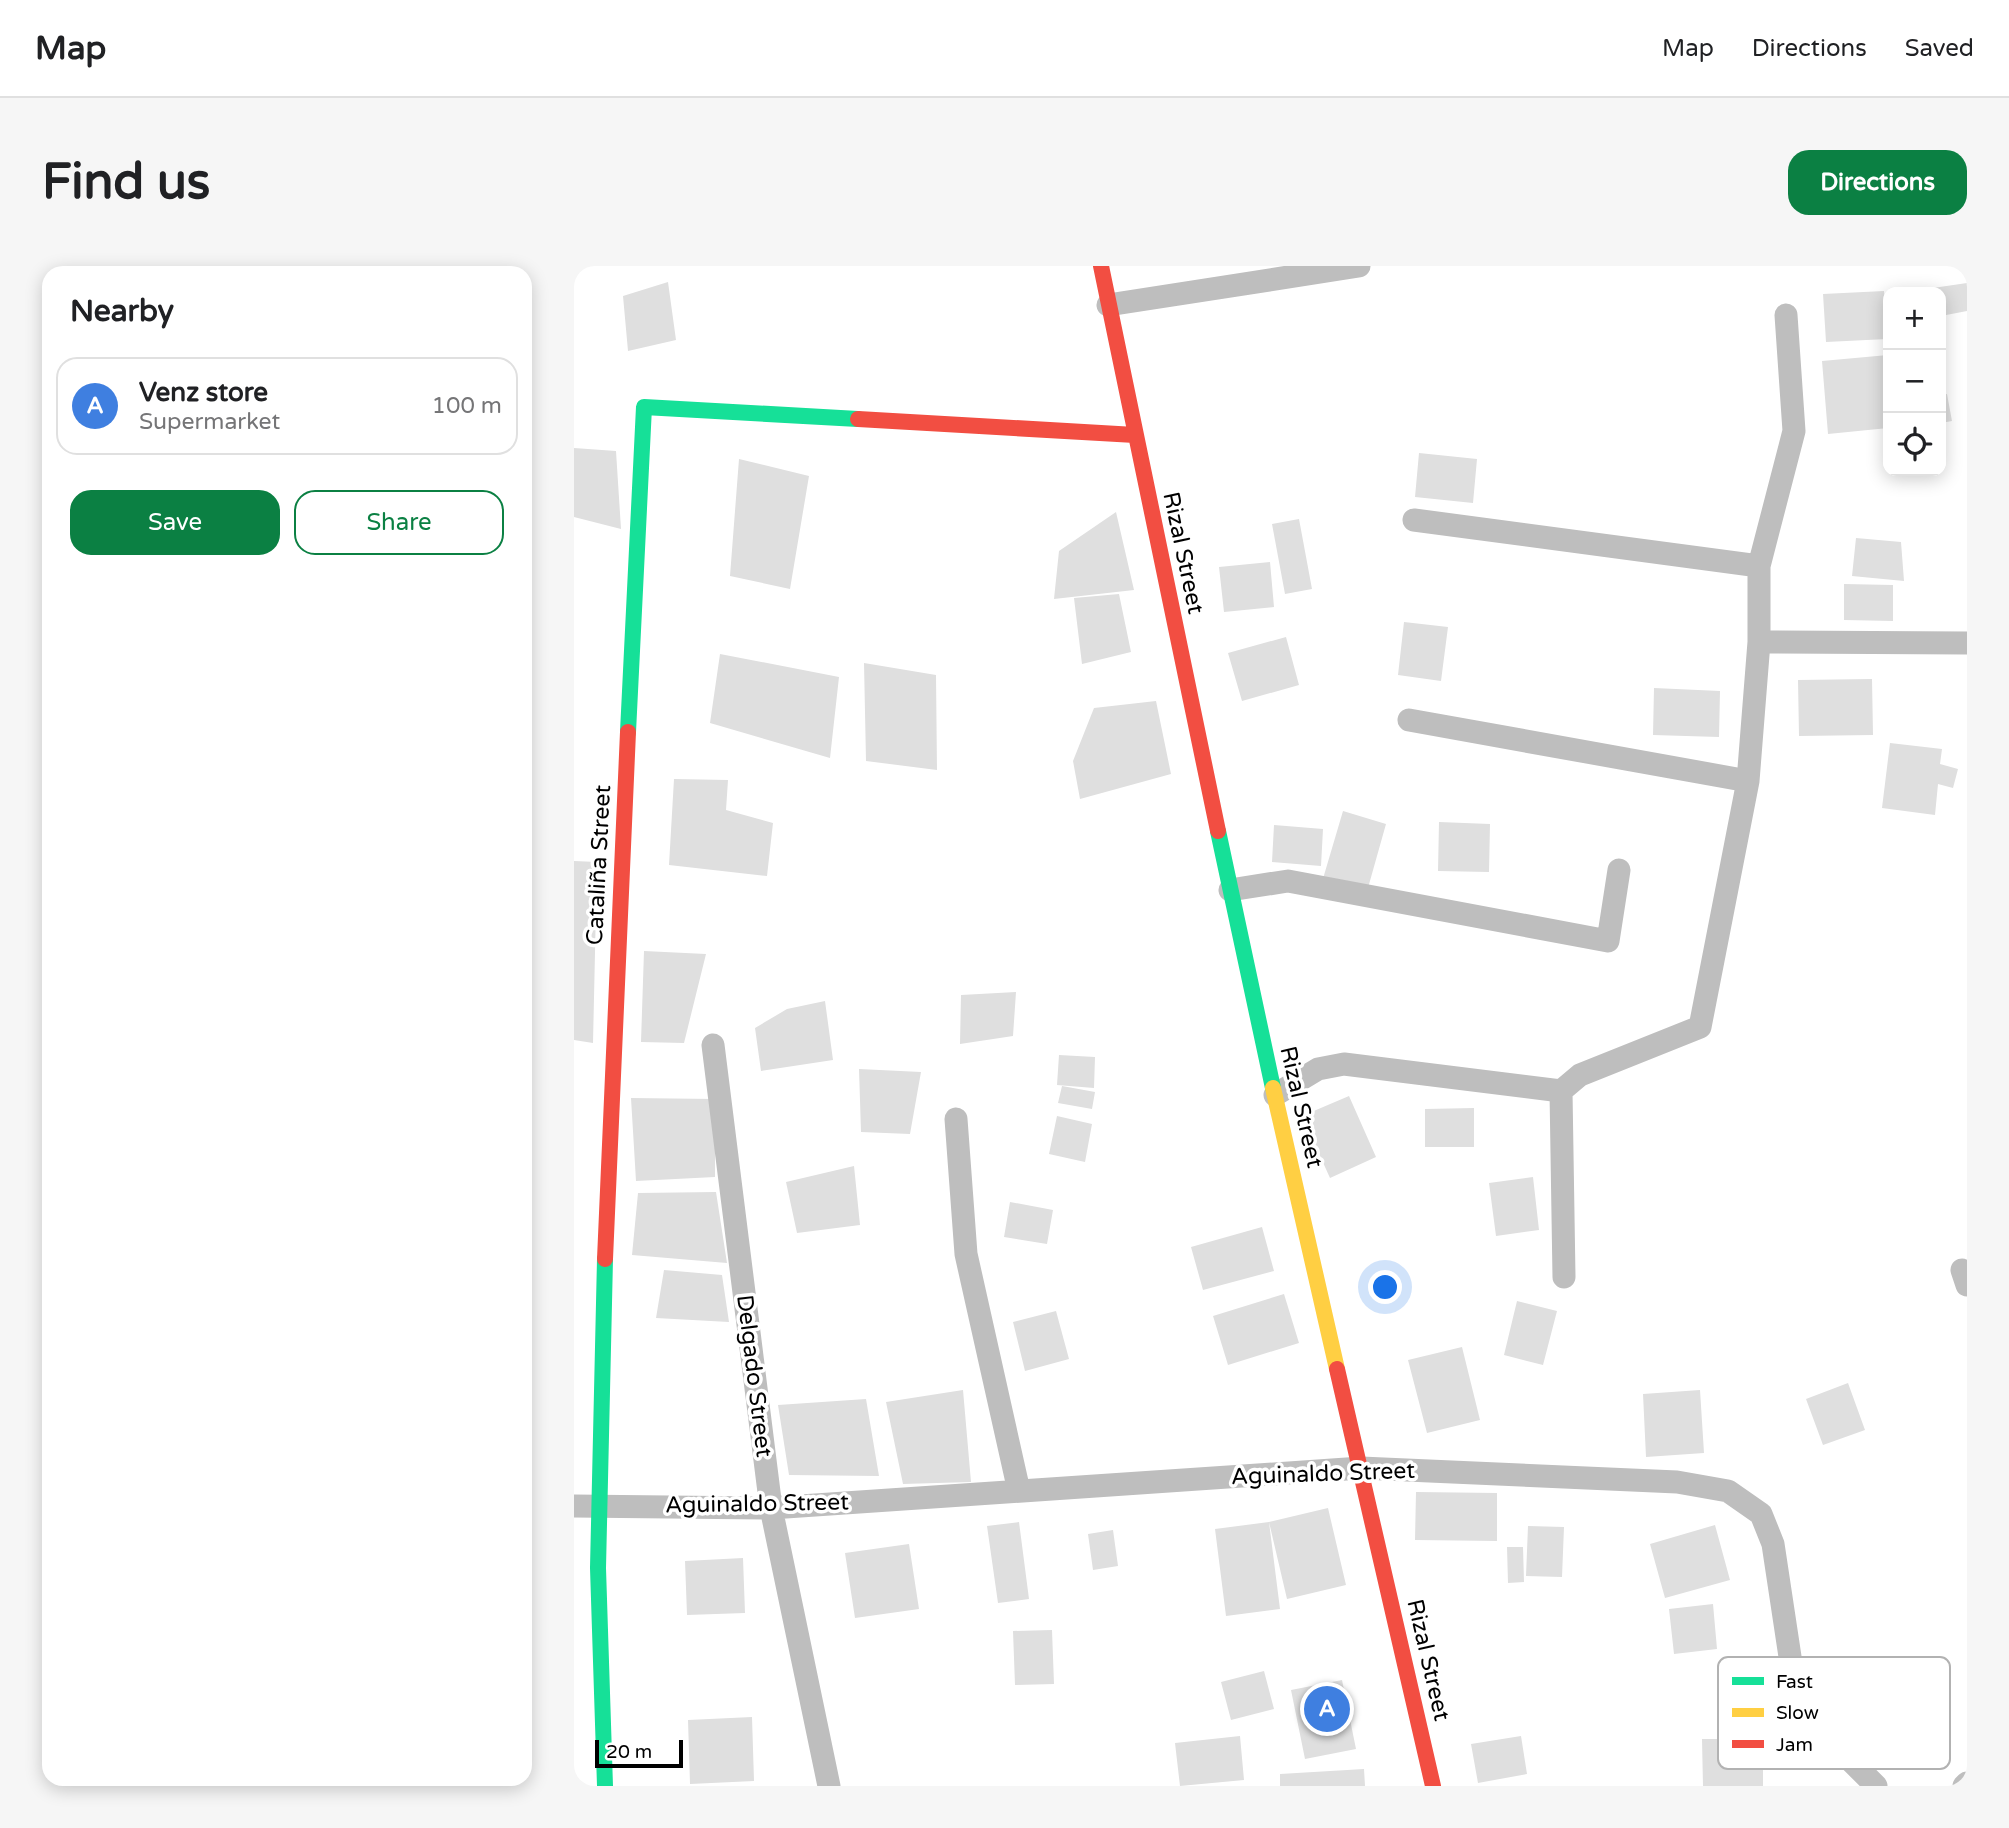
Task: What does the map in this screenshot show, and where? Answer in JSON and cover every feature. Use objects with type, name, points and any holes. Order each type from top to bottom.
[{"type":"street","name":"Rizal Street","points":[[1101,266],[1230,890],[1433,1786]]},
{"type":"street","points":[[1108,306],[1359,266]]},
{"type":"street","points":[[1275,1095],[1318,1069],[1344,1064],[1561,1091],[1580,1075],[1700,1027],[1748,781],[1759,642],[1759,566],[1794,430],[1786,315]]},
{"type":"street","name":"Cataliña Street","points":[[605,1786],[585,1506],[613,1041],[643,407],[1135,435]]},
{"type":"street","points":[[1414,520],[1759,566]]},
{"type":"street","points":[[1759,642],[1967,643]]},
{"type":"street","points":[[1409,720],[1748,781]]},
{"type":"street","points":[[1230,890],[1288,881],[1608,941],[1619,870]]},
{"type":"street","name":"Delgado Street","points":[[713,1045],[771,1508],[828,1786]]},
{"type":"street","points":[[1561,1091],[1564,1276]]},
{"type":"street","points":[[956,1119],[966,1254],[1019,1491]]},
{"type":"street","name":"Aguinaldo Street","points":[[585,1506],[771,1508],[1361,1468],[1677,1482],[1728,1491],[1761,1514],[1773,1544],[1790,1657]]},
{"type":"street","name":"Aguinaldo Street","points":[[1859,1769],[1876,1786]]},
{"type":"building","points":[[668,282],[676,340],[628,351],[623,296]]},
{"type":"building","points":[[1967,283],[1967,311],[1946,315],[1946,287],[1940,287]]},
{"type":"building","points":[[1883,291],[1883,339],[1826,342],[1823,294]]},
{"type":"building","points":[[1883,355],[1883,428],[1828,434],[1822,361]]},
{"type":"building","points":[[1946,394],[1952,421],[1946,422],[1946,413]]},
{"type":"building","points":[[574,448],[616,451],[621,529],[574,517]]},
{"type":"building","points":[[1419,453],[1477,459],[1473,503],[1415,497]]},
{"type":"building","points":[[739,459],[809,476],[790,589],[730,576]]},
{"type":"building","points":[[1116,512],[1134,590],[1054,599],[1059,551]]},
{"type":"building","points":[[1299,519],[1312,589],[1285,594],[1272,524]]},
{"type":"building","points":[[1856,538],[1901,542],[1904,581],[1852,576]]},
{"type":"building","points":[[1270,562],[1274,607],[1224,612],[1219,567]]},
{"type":"building","points":[[1844,584],[1893,585],[1893,621],[1844,620]]},
{"type":"building","points":[[1119,594],[1131,652],[1082,664],[1074,598]]},
{"type":"building","points":[[1404,622],[1448,627],[1441,681],[1398,675]]},
{"type":"building","points":[[1286,637],[1299,685],[1242,701],[1228,653]]},
{"type":"building","points":[[720,654],[839,677],[830,758],[710,723]]},
{"type":"building","points":[[864,663],[936,675],[937,770],[866,761]]},
{"type":"building","points":[[1872,679],[1873,735],[1799,736],[1798,680]]},
{"type":"building","points":[[1654,688],[1720,691],[1719,737],[1653,735]]},
{"type":"building","points":[[1156,701],[1171,774],[1080,799],[1073,761],[1094,708]]},
{"type":"building","points":[[1890,743],[1942,749],[1940,764],[1958,769],[1953,788],[1938,784],[1935,815],[1882,808]]},
{"type":"building","points":[[674,779],[728,780],[726,810],[773,823],[767,876],[669,865]]},
{"type":"building","points":[[1343,811],[1386,824],[1366,895],[1322,882]]},
{"type":"building","points":[[1439,822],[1490,824],[1489,872],[1438,871]]},
{"type":"building","points":[[1274,825],[1323,829],[1321,866],[1272,862]]},
{"type":"building","points":[[574,861],[597,862],[593,1043],[574,1040]]},
{"type":"building","points":[[644,951],[706,954],[684,1043],[641,1042]]},
{"type":"building","points":[[1016,992],[1013,1036],[960,1044],[961,995]]},
{"type":"building","points":[[825,1001],[833,1060],[761,1071],[755,1028],[787,1009]]},
{"type":"building","points":[[1059,1055],[1095,1057],[1094,1088],[1057,1085]]},
{"type":"building","points":[[859,1069],[921,1072],[910,1134],[861,1132]]},
{"type":"building","points":[[1062,1086],[1095,1092],[1092,1109],[1058,1103]]},
{"type":"building","points":[[1349,1096],[1376,1157],[1330,1178],[1302,1116]]},
{"type":"building","points":[[631,1098],[715,1099],[715,1177],[636,1181]]},
{"type":"building","points":[[1474,1108],[1474,1147],[1425,1147],[1425,1109]]},
{"type":"building","points":[[1057,1116],[1092,1124],[1085,1162],[1049,1154]]},
{"type":"building","points":[[854,1166],[860,1225],[797,1233],[786,1182]]},
{"type":"building","points":[[1533,1177],[1539,1230],[1496,1236],[1489,1183]]},
{"type":"building","points":[[716,1192],[727,1263],[632,1255],[638,1193]]},
{"type":"building","points":[[1010,1202],[1053,1210],[1047,1244],[1004,1237]]},
{"type":"building","points":[[1262,1227],[1274,1271],[1203,1290],[1191,1247]]},
{"type":"building","points":[[664,1270],[722,1275],[729,1322],[656,1318]]},
{"type":"building","points":[[1284,1294],[1299,1343],[1228,1365],[1213,1316]]},
{"type":"building","points":[[1517,1301],[1557,1311],[1543,1365],[1504,1355]]},
{"type":"building","points":[[1056,1311],[1069,1359],[1025,1371],[1013,1322]]},
{"type":"building","points":[[1462,1347],[1480,1420],[1427,1433],[1408,1360]]},
{"type":"building","points":[[1848,1383],[1865,1430],[1823,1445],[1806,1399]]},
{"type":"building","points":[[963,1390],[971,1482],[903,1484],[886,1402]]},
{"type":"building","points":[[1700,1390],[1704,1453],[1646,1457],[1643,1394]]},
{"type":"building","points":[[866,1399],[879,1476],[789,1475],[778,1405]]},
{"type":"building","points":[[1416,1492],[1497,1493],[1497,1541],[1415,1540]]},
{"type":"building","points":[[1328,1508],[1346,1585],[1287,1599],[1269,1522]]},
{"type":"building","points":[[1019,1522],[1029,1599],[998,1603],[987,1526]]},
{"type":"building","points":[[1269,1522],[1280,1609],[1226,1616],[1215,1529]]},
{"type":"building","points":[[1715,1525],[1730,1580],[1665,1598],[1650,1544]]},
{"type":"building","points":[[1528,1526],[1564,1527],[1562,1577],[1526,1576]]},
{"type":"building","points":[[1113,1530],[1118,1566],[1093,1570],[1088,1534]]},
{"type":"building","points":[[909,1544],[919,1609],[855,1618],[845,1553]]},
{"type":"building","points":[[1507,1547],[1523,1547],[1524,1582],[1508,1583]]},
{"type":"building","points":[[743,1558],[745,1613],[687,1615],[685,1561]]},
{"type":"building","points":[[1713,1604],[1717,1649],[1674,1654],[1669,1609]]},
{"type":"building","points":[[1052,1630],[1054,1684],[1015,1685],[1013,1631]]},
{"type":"building","points":[[1264,1671],[1274,1709],[1231,1720],[1221,1682]]},
{"type":"building","points":[[1342,1680],[1356,1749],[1305,1759],[1291,1690]]},
{"type":"building","points":[[752,1717],[754,1781],[690,1784],[688,1720]]},
{"type":"building","points":[[1240,1736],[1244,1780],[1180,1786],[1175,1743]]},
{"type":"building","points":[[1521,1736],[1527,1774],[1478,1783],[1471,1744]]},
{"type":"building","points":[[1702,1739],[1718,1739],[1718,1769],[1763,1769],[1763,1786],[1703,1786]]},
{"type":"building","points":[[1364,1769],[1365,1786],[1280,1786],[1280,1774]]},
{"type":"traffic: fast","points":[[628,732],[644,407],[858,419]]},
{"type":"traffic: fast","points":[[1218,831],[1273,1088]]},
{"type":"traffic: fast","points":[[605,1259],[598,1568],[605,1786]]},
{"type":"traffic: slow","points":[[1273,1088],[1337,1369]]},
{"type":"traffic: jam","points":[[1101,266],[1218,831]]},
{"type":"traffic: jam","points":[[858,419],[1135,435]]},
{"type":"traffic: jam","points":[[605,1259],[628,732]]},
{"type":"traffic: jam","points":[[1337,1369],[1433,1786]]},
{"type":"place","name":"Venz store","points":[[1327,1709]]}]
